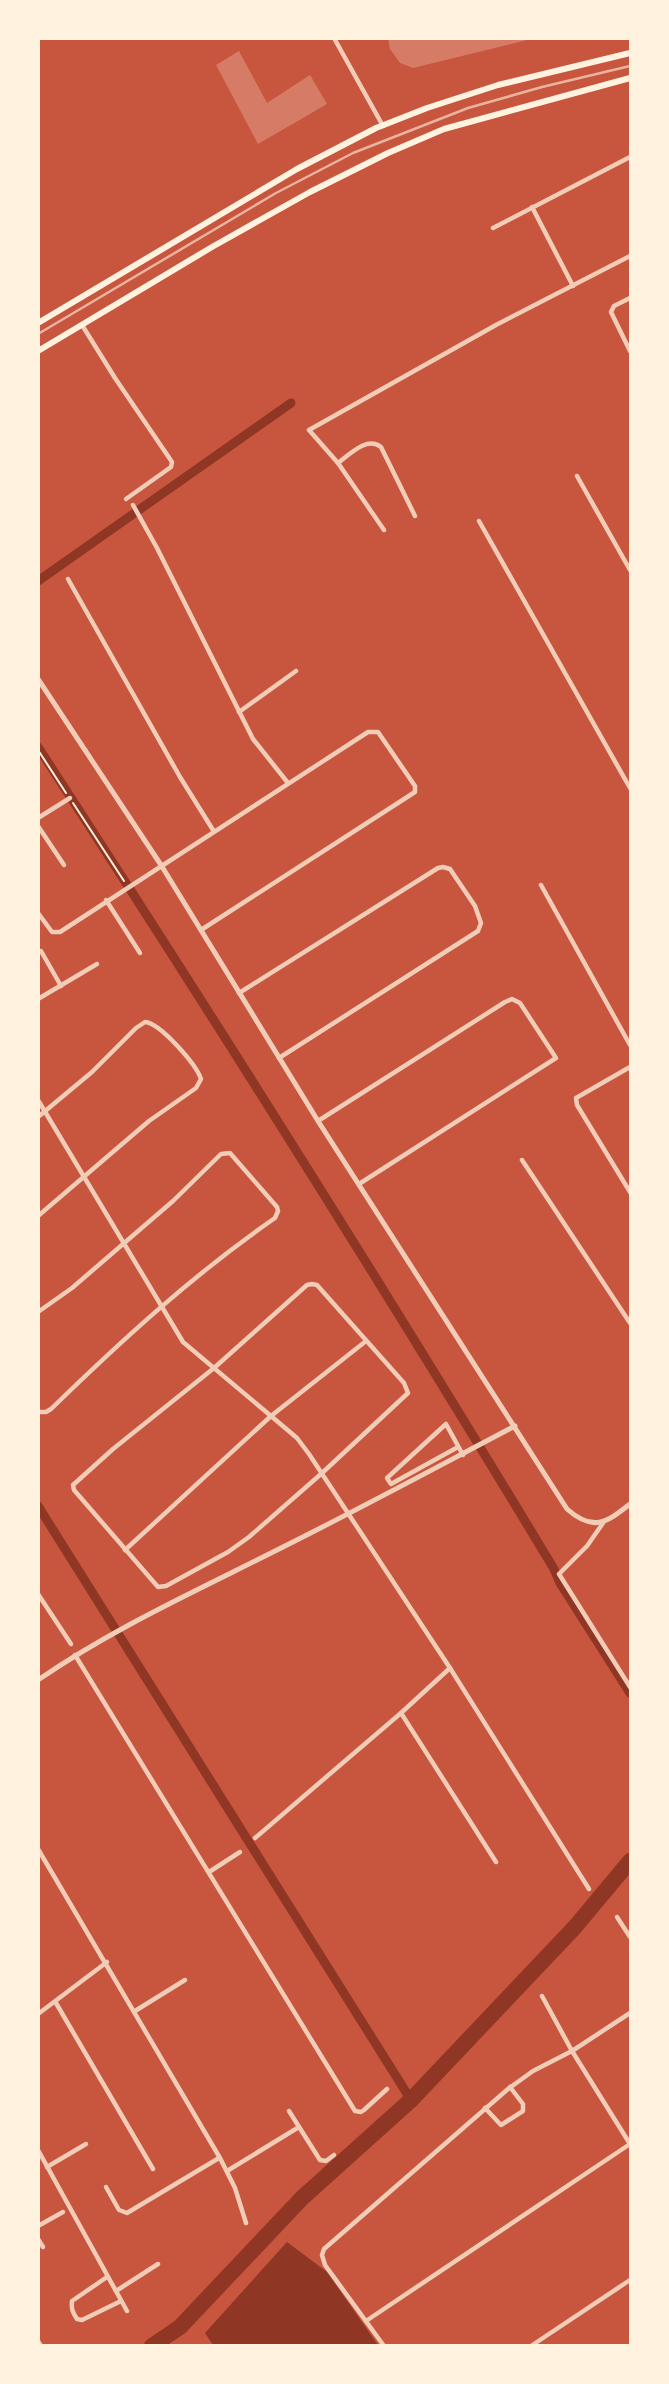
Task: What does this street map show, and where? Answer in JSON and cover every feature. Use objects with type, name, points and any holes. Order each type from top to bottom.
[{"type":"main road","points":[[38,323],[297,169],[383,126],[427,108],[498,85],[631,53]]},
{"type":"main road","points":[[38,351],[245,228],[388,153],[444,129],[631,78]]},
{"type":"street","points":[[334,38],[383,126]]},
{"type":"street","points":[[493,228],[631,157]]},
{"type":"street","points":[[532,207],[573,286]]},
{"type":"street","points":[[384,530],[338,463],[309,430],[496,325],[631,256]]},
{"type":"street","points":[[631,298],[614,306],[611,312],[631,351]]},
{"type":"street","points":[[82,325],[172,462],[171,467],[126,499]]},
{"type":"street","points":[[338,463],[369,442],[382,447],[415,516]]},
{"type":"street","points":[[577,476],[631,570]]},
{"type":"street","points":[[132,505],[258,747],[288,783]]},
{"type":"street","points":[[479,521],[631,788]]},
{"type":"street","points":[[68,579],[213,830]]},
{"type":"street","points":[[239,712],[296,671]]},
{"type":"street","points":[[38,680],[161,865],[318,1121],[567,1509],[588,1522],[603,1523]]},
{"type":"street","points":[[38,913],[55,933],[288,783],[372,731],[378,732],[415,786],[412,795],[200,931]]},
{"type":"street","points":[[38,818],[70,798]]},
{"type":"street","points":[[38,826],[64,865]]},
{"type":"street","points":[[239,993],[438,868],[450,869],[466,893],[480,917],[478,931],[279,1058]]},
{"type":"street","points":[[541,885],[631,1045]]},
{"type":"street","points":[[106,900],[141,953]]},
{"type":"street","points":[[41,951],[61,986]]},
{"type":"street","points":[[38,999],[97,964]]},
{"type":"street","points":[[318,1121],[512,999],[520,1003],[556,1058],[359,1184]]},
{"type":"street","points":[[38,1117],[92,1072],[135,1028],[145,1022],[157,1026],[199,1074],[200,1083],[196,1088],[149,1121],[38,1216]]},
{"type":"street","points":[[631,1067],[582,1093],[576,1101],[631,1192]]},
{"type":"street","points":[[38,1100],[161,1307],[189,1349],[303,1444],[450,1668],[589,1889]]},
{"type":"street","points":[[38,1312],[63,1295],[173,1201],[209,1163],[227,1152],[277,1207],[275,1218],[229,1250],[122,1340],[51,1409],[38,1412]]},
{"type":"street","points":[[522,1160],[631,1323]]},
{"type":"street","points":[[309,1284],[317,1286],[366,1341],[404,1383],[408,1393],[249,1537],[228,1552],[166,1586],[158,1587],[74,1490],[73,1485],[113,1448],[215,1368],[309,1284]]},
{"type":"street","points":[[125,1549],[271,1416],[366,1341]]},
{"type":"street","points":[[458,1447],[391,1484],[387,1478],[446,1424],[463,1455]]},
{"type":"street","points":[[38,1680],[100,1639],[350,1514],[515,1426]]},
{"type":"street","points":[[631,1504],[603,1523],[587,1546],[559,1574],[631,1687]]},
{"type":"street","points":[[38,1594],[71,1644]]},
{"type":"street","points":[[38,1611],[46,1606]]},
{"type":"street","points":[[75,1655],[355,2111],[364,2110],[387,2089]]},
{"type":"street","points":[[255,1838],[450,1668]]},
{"type":"street","points":[[401,1713],[496,1862]]},
{"type":"street","points":[[38,1849],[107,1962],[220,2158],[235,2188],[246,2223]]},
{"type":"street","points":[[209,1872],[240,1852]]},
{"type":"street","points":[[617,1917],[631,1937]]},
{"type":"street","points":[[38,2014],[107,1962]]},
{"type":"street","points":[[135,2011],[185,1980]]},
{"type":"street","points":[[366,2321],[630,2145],[572,2052],[542,1996]]},
{"type":"street","points":[[55,2003],[153,2169]]},
{"type":"street","points":[[384,2346],[325,2265],[322,2255],[324,2249],[510,2087],[533,2071],[572,2052],[631,2013]]},
{"type":"street","points":[[485,2108],[501,2124],[523,2111],[523,2104],[510,2087]]},
{"type":"street","points":[[289,2111],[320,2161],[326,2161],[334,2155]]},
{"type":"street","points":[[227,2171],[299,2127]]},
{"type":"street","points":[[47,2167],[86,2144]]},
{"type":"street","points":[[38,2150],[127,2311]]},
{"type":"street","points":[[106,2187],[119,2210],[127,2213],[220,2158]]},
{"type":"street","points":[[38,2226],[63,2212]]},
{"type":"street","points":[[38,2239],[43,2247]]},
{"type":"street","points":[[116,2291],[158,2264]]},
{"type":"street","points":[[107,2277],[72,2301],[73,2314],[82,2320],[121,2301]]},
{"type":"street","points":[[531,2346],[631,2280]]},
{"type":"street","points":[[38,2341],[41,2346]]},
{"type":"path","points":[[38,750],[126,885]]},
{"type":"shaded area","points":[[287,2242],[327,2272],[378,2345],[213,2345],[205,2333]]},
{"type":"building","points":[[388,38],[531,39],[413,68],[400,63],[390,49]]},
{"type":"building","points":[[239,51],[267,103],[310,75],[327,104],[258,144],[216,65]]},
{"type":"waterway","points":[[38,581],[291,403]]},
{"type":"waterway","points":[[38,747],[300,1156],[630,1693]]},
{"type":"waterway","points":[[38,1506],[411,2100]]},
{"type":"waterway","points":[[152,2346],[180,2327],[302,2198],[411,2100],[575,1927],[630,1861]]},
{"type":"railway","points":[[38,334],[276,193],[353,153],[468,108],[630,66]]}]
